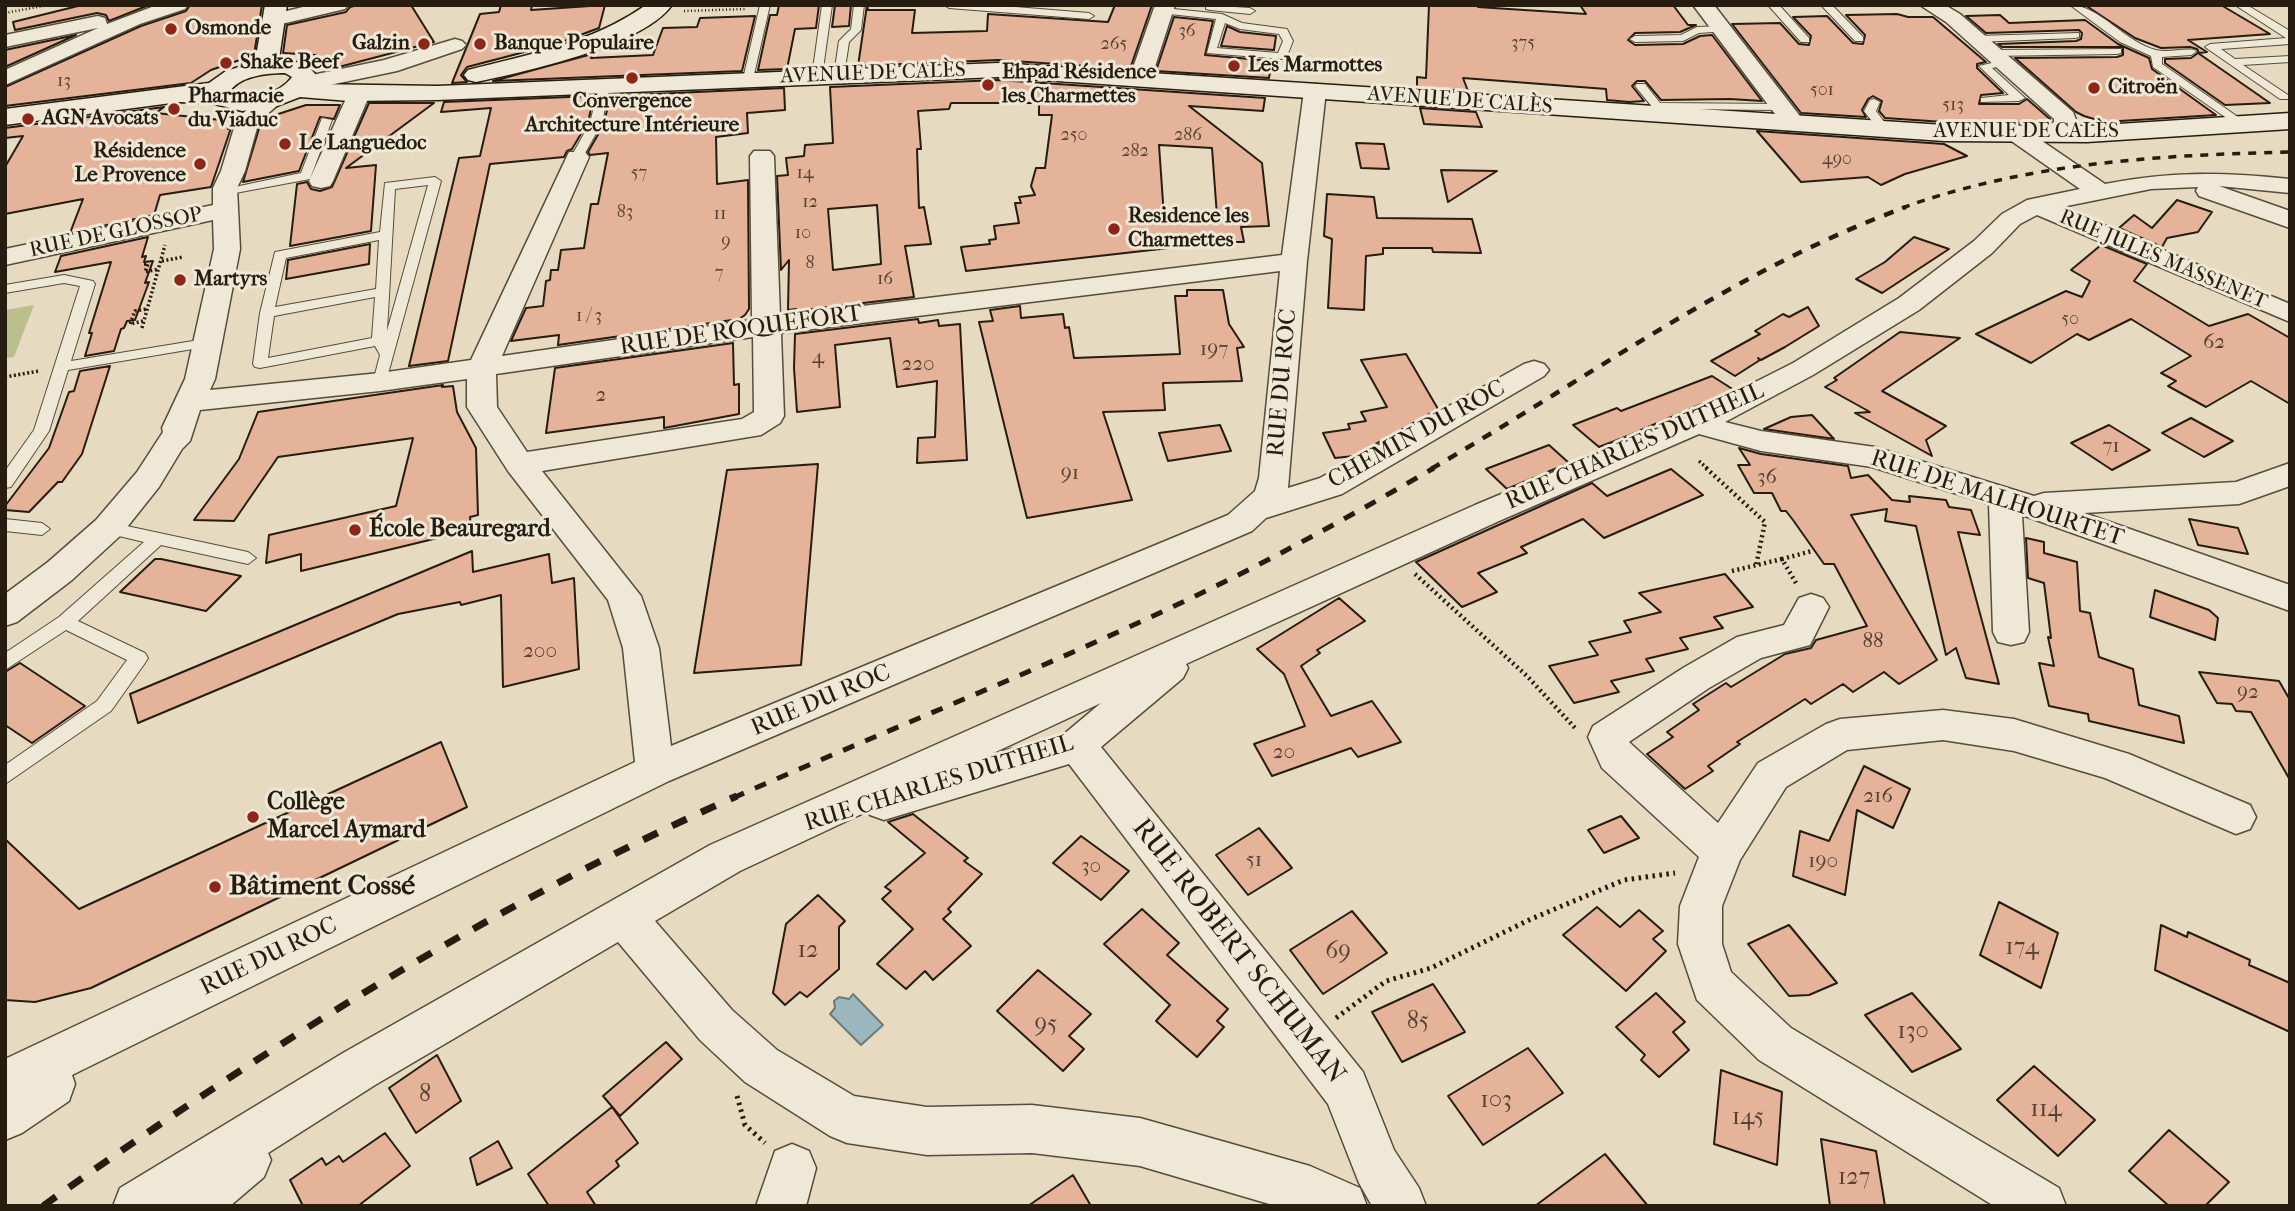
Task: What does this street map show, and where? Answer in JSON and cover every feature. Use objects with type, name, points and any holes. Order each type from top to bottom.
[{"type":"street","points":[[5,78],[133,20],[178,5]]},
{"type":"street","points":[[266,67],[275,13],[338,5]]},
{"type":"street","points":[[1703,5],[1709,5]]},
{"type":"street","points":[[1703,5],[1788,116]]},
{"type":"street","points":[[1930,5],[1953,18],[2065,117],[2066,125],[2051,133]]},
{"type":"street","points":[[1140,79],[1164,8]]},
{"type":"street","points":[[395,92],[512,68],[583,48],[625,29],[657,9]]},
{"type":"street","points":[[5,41],[82,23],[133,20]]},
{"type":"street","points":[[297,91],[456,46]]},
{"type":"street","points":[[5,613],[60,571],[108,528],[148,480],[200,379],[227,249],[234,105],[244,72],[266,67],[297,69],[304,76],[297,91],[282,106],[234,105]]},
{"type":"street","name":"AVENUE DE CALÈS","points":[[5,117],[180,95],[234,105],[297,91],[359,94],[437,93],[998,70],[1788,116],[1885,131],[2087,134],[2242,124],[2287,109]]},
{"type":"street","name":"RUE DU ROC","points":[[5,1087],[20,1076],[655,770],[1240,523],[1270,496],[1275,478],[1294,261],[1315,90]]},
{"type":"street","points":[[321,181],[359,94]]},
{"type":"street","points":[[2018,135],[2099,191]]},
{"type":"street","points":[[519,464],[750,428],[769,416],[762,156]]},
{"type":"street","points":[[577,157],[481,369],[482,407],[519,464],[624,596],[641,648],[655,770]]},
{"type":"street","name":"RUE CHARLES DUTHEIL","points":[[138,1206],[359,1069],[725,858],[1393,555],[1699,423],[1803,369],[1909,304],[1983,247],[2011,219],[2036,205],[2151,182],[2222,179],[2290,186]]},
{"type":"street","points":[[2194,181],[2207,190],[2290,220]]},
{"type":"street","points":[[178,424],[207,252],[229,197]]},
{"type":"street","name":"RUE DE GLOSSOP","points":[[5,257],[229,197]]},
{"type":"street","name":"RUE JULES MASSENET","points":[[2036,205],[2158,260],[2290,314]]},
{"type":"street","name":"RUE DE ROQUEFORT","points":[[178,424],[383,369],[481,369],[768,326],[1294,261]]},
{"type":"street","name":"CHEMIN DU ROC","points":[[1258,509],[1331,485],[1534,370]]},
{"type":"street","name":"RUE DE MALHOURTET","points":[[1699,423],[1724,433],[1761,441],[1875,457],[2016,502],[2290,598]]},
{"type":"street","points":[[2011,632],[2016,502],[2239,493],[2290,474]]},
{"type":"street","points":[[1719,859],[1616,757],[1607,737],[1696,678],[1750,647],[1797,635],[1811,607]]},
{"type":"street","name":"RUE CHARLES DUTHEIL","points":[[765,838],[1076,747],[1205,639]]},
{"type":"street","points":[[2041,1206],[1775,1044],[1713,985],[1700,944],[1700,931],[1702,906],[1719,859],[1772,775],[1840,735],[1943,725],[2014,735],[2115,765],[2236,817]]},
{"type":"street","name":"RUE ROBERT SCHUMAN","points":[[1076,747],[1092,763],[1346,1089],[1376,1166],[1401,1206]]},
{"type":"street","points":[[625,918],[711,1019],[753,1059],[847,1119],[927,1131],[1032,1129],[1140,1142],[1310,1191],[1342,1206]]},
{"type":"street","points":[[5,1071],[72,1037],[177,1002]]},
{"type":"street","points":[[5,1116],[177,1002]]},
{"type":"street","name":"RUE CHARLES DUTHEIL","points":[[191,1206],[359,1069]]},
{"type":"lane","points":[[827,5],[828,75]]},
{"type":"lane","points":[[828,75],[845,41],[856,30],[859,5]]},
{"type":"lane","points":[[949,5],[1023,8],[1089,16]]},
{"type":"lane","points":[[1189,5],[1250,11]]},
{"type":"lane","points":[[1773,5],[1805,40]]},
{"type":"lane","points":[[1826,5],[1858,39]]},
{"type":"lane","points":[[2075,5],[2124,40],[2156,54],[2191,52]]},
{"type":"lane","points":[[2240,5],[2287,34]]},
{"type":"lane","points":[[748,79],[764,6]]},
{"type":"lane","points":[[1164,8],[1222,17],[1240,26],[1283,31],[1288,41],[1282,56],[1211,51],[1222,17]]},
{"type":"lane","points":[[2262,19],[2276,18]]},
{"type":"lane","points":[[1635,38],[1683,38],[1697,30],[1722,29]]},
{"type":"lane","points":[[2287,34],[2210,47],[2235,62],[2287,109]]},
{"type":"lane","points":[[1991,52],[2075,35]]},
{"type":"lane","points":[[1991,52],[2117,51]]},
{"type":"lane","points":[[1985,100],[2019,99],[1984,66],[1991,52]]},
{"type":"lane","points":[[2156,54],[2157,65],[2242,124]]},
{"type":"lane","points":[[2235,62],[2290,59]]},
{"type":"lane","points":[[1641,86],[1657,106],[1788,116]]},
{"type":"lane","points":[[577,157],[596,123],[603,88]]},
{"type":"lane","points":[[1874,102],[1870,111],[1885,131]]},
{"type":"lane","points":[[229,197],[306,176],[327,120]]},
{"type":"lane","points":[[435,181],[383,369],[379,341],[389,187],[435,181]]},
{"type":"lane","points":[[379,341],[260,364],[267,313],[280,254],[386,235]]},
{"type":"lane","points":[[5,289],[64,279],[88,284],[41,430],[5,483]]},
{"type":"lane","points":[[267,313],[382,292]]},
{"type":"lane","points":[[60,367],[192,345]]},
{"type":"lane","points":[[5,525],[42,529]]},
{"type":"lane","points":[[108,528],[248,558]]},
{"type":"lane","points":[[5,663],[65,622],[158,539]]},
{"type":"lane","points":[[5,776],[104,706],[139,658],[65,622]]},
{"type":"path","points":[[5,13],[48,5]]},
{"type":"path","points":[[657,9],[764,6]]},
{"type":"path","points":[[142,328],[167,237]]},
{"type":"path","points":[[162,261],[183,257]]},
{"type":"path","points":[[144,264],[148,264],[145,272],[159,269]]},
{"type":"path","points":[[143,321],[130,324],[135,311],[147,309]]},
{"type":"path","points":[[5,377],[60,367]]},
{"type":"path","points":[[1699,461],[1765,522],[1756,566]]},
{"type":"path","points":[[1732,571],[1812,551]]},
{"type":"path","points":[[1393,555],[1527,676],[1576,730],[1607,737]]},
{"type":"path","points":[[1782,559],[1811,607]]},
{"type":"path","points":[[1307,1039],[1386,981],[1431,968],[1542,914],[1624,880],[1719,859]]},
{"type":"path","points":[[753,1059],[734,1084],[745,1125],[786,1187]]},
{"type":"green space","points":[[34,305],[14,357],[5,358],[5,310]]},
{"type":"water","points":[[853,994],[883,1025],[861,1045],[830,1014],[835,1008],[834,1001],[839,997],[849,999]]},
{"type":"building","points":[[82,5],[149,5],[109,21],[106,15],[97,13],[15,30],[13,22]]},
{"type":"building","points":[[190,5],[262,5],[254,55],[211,70],[191,83],[5,106],[5,87],[141,26],[186,11]]},
{"type":"building","points":[[411,5],[434,42],[335,68],[333,63],[315,55],[283,53],[287,25],[346,12],[350,7]]},
{"type":"building","points":[[501,5],[532,5],[531,10],[605,5],[599,28],[559,43],[467,67],[461,75],[467,82],[452,83],[480,14],[499,12]]},
{"type":"building","points":[[779,5],[819,5],[816,28],[795,29],[787,69],[758,70],[770,15],[777,15]]},
{"type":"building","points":[[835,5],[851,5],[849,26],[832,27]]},
{"type":"building","points":[[867,5],[868,10],[915,10],[912,33],[987,31],[988,14],[1108,22],[1115,5],[1152,5],[1130,69],[998,60],[858,66]]},
{"type":"building","points":[[1429,5],[1478,5],[1586,14],[1580,5],[1673,5],[1688,25],[1696,25],[1680,32],[1635,33],[1628,40],[1635,45],[1683,44],[1700,36],[1712,35],[1762,101],[1661,100],[1645,81],[1637,81],[1632,86],[1644,101],[1629,102],[1607,100],[1606,89],[1463,78],[1468,91],[1417,88],[1417,77],[1426,78]]},
{"type":"building","points":[[2085,5],[2221,5],[2270,34],[2188,40],[2207,52],[2199,53],[2197,49],[2190,47],[2161,48],[2135,38]]},
{"type":"building","points":[[1897,14],[1933,17],[1986,62],[1977,64],[1977,68],[2003,93],[1981,95],[1979,104],[2019,104],[2027,99],[2050,119],[2047,123],[1944,122],[1885,118],[1879,111],[1882,101],[1873,96],[1862,110],[1866,117],[1801,113],[1732,24],[1780,23],[1799,44],[1809,45],[1811,36],[1793,17],[1827,16],[1853,43],[1863,44],[1865,35],[1846,15]]},
{"type":"building","points":[[2000,15],[2009,23],[2085,20],[2118,44],[2149,58],[2152,69],[2216,115],[2104,122],[2084,116],[2015,58],[2117,57],[2123,55],[2123,47],[2002,47],[1998,44],[2076,41],[2081,39],[2082,33],[2079,30],[1986,33],[1966,16]]},
{"type":"building","points":[[755,16],[742,71],[493,81],[592,54],[591,58],[653,55],[663,28],[697,27],[700,18]]},
{"type":"building","points":[[1174,17],[1213,21],[1205,55],[1272,61],[1269,78],[1156,71]]},
{"type":"building","points":[[1227,26],[1240,32],[1276,36],[1274,50],[1221,46]]},
{"type":"building","points":[[76,35],[5,67],[5,50]]},
{"type":"building","points":[[2198,53],[2270,103],[2225,105],[2165,63],[2165,59],[2191,58]]},
{"type":"building","points":[[998,80],[1265,98],[1263,111],[1189,106],[1262,163],[1269,226],[1241,227],[1244,242],[1195,242],[1196,245],[966,271],[961,247],[990,244],[989,240],[996,239],[994,226],[1019,223],[1015,203],[1021,203],[1019,197],[1035,195],[1031,186],[1036,168],[1045,168],[1052,115],[1039,115],[1039,103],[951,103],[949,109],[918,111],[921,149],[917,149],[919,208],[924,207],[931,244],[905,246],[914,297],[788,310],[789,260],[781,270],[777,176],[788,175],[786,158],[804,156],[805,145],[833,143],[830,87]],"holes":[[[1159,145],[1212,148],[1217,216],[1164,217]],[[877,205],[881,264],[833,270],[828,209]]]},
{"type":"building","points":[[784,88],[785,110],[747,113],[748,133],[716,137],[717,184],[748,180],[749,309],[745,315],[739,319],[558,345],[559,335],[511,341],[526,308],[543,306],[546,281],[550,280],[551,270],[558,270],[561,250],[584,248],[591,204],[598,204],[608,153],[590,155],[588,152],[604,124],[610,96]]},
{"type":"building","points":[[594,96],[588,122],[564,157],[490,164],[448,361],[409,366],[459,158],[480,156],[491,108],[441,112],[444,102]]},
{"type":"building","points":[[369,103],[434,103],[346,168],[376,165],[371,231],[290,246],[297,184],[307,182],[311,189],[320,191],[332,187]]},
{"type":"building","name":"Le Languedoc","points":[[306,105],[340,105],[334,119],[320,117],[299,171],[243,182],[261,122]]},
{"type":"building","points":[[164,107],[156,113],[230,121],[228,129],[231,128],[211,187],[160,195],[154,215],[70,233],[83,199],[5,214],[5,167],[23,136],[5,138],[5,128]]},
{"type":"building","points":[[1420,108],[1476,112],[1482,127],[1424,124]]},
{"type":"building","points":[[1757,131],[1944,144],[1967,156],[1905,174],[1881,185],[1868,177],[1801,182]]},
{"type":"building","points":[[1356,143],[1384,144],[1389,169],[1361,168]]},
{"type":"building","points":[[1441,170],[1497,171],[1448,202]]},
{"type":"building","points":[[1327,194],[1374,197],[1377,218],[1472,219],[1481,253],[1433,252],[1432,248],[1383,248],[1383,254],[1366,256],[1364,310],[1328,308],[1332,239],[1324,236]]},
{"type":"building","points":[[2177,200],[2212,212],[2198,232],[2167,238],[2162,247],[2119,228],[2134,215],[2152,228]]},
{"type":"building","points":[[148,237],[142,257],[146,256],[144,262],[153,261],[145,283],[149,282],[135,320],[127,321],[121,329],[114,351],[85,356],[92,333],[89,333],[111,262],[55,272],[61,256]]},
{"type":"building","points":[[1914,237],[1949,249],[1882,293],[1856,279],[1885,262]]},
{"type":"building","points":[[370,244],[369,264],[286,279],[288,260]]},
{"type":"building","points":[[2101,245],[2147,264],[2134,281],[2209,326],[2248,314],[2290,338],[2290,404],[2251,381],[2206,407],[2168,386],[2176,381],[2161,373],[2191,356],[2131,319],[2089,340],[2077,334],[2031,363],[1976,334],[2066,291],[2082,297],[2090,281],[2071,270]]},
{"type":"building","points":[[1187,290],[1223,290],[1229,324],[1244,347],[1237,348],[1242,381],[1163,383],[1165,410],[1103,412],[1132,500],[1027,518],[979,322],[993,321],[990,310],[1020,306],[1021,318],[1063,314],[1065,328],[1069,327],[1074,358],[1180,354],[1175,296],[1187,296]]},
{"type":"building","points":[[1808,307],[1819,326],[1761,360],[1758,358],[1760,360],[1735,376],[1711,361],[1760,334],[1755,331],[1783,314],[1789,317]]},
{"type":"building","points":[[918,319],[919,323],[938,320],[939,326],[960,324],[967,460],[917,463],[918,438],[935,437],[937,381],[897,387],[890,338],[835,345],[840,407],[797,412],[795,334]]},
{"type":"building","points":[[1900,332],[1960,338],[1882,391],[1946,426],[1926,440],[1932,456],[1855,413],[1870,412],[1825,387]]},
{"type":"building","points":[[733,343],[734,385],[739,384],[739,414],[664,428],[664,417],[546,433],[555,368]]},
{"type":"building","points":[[1406,354],[1438,409],[1354,456],[1335,458],[1323,433],[1350,429],[1348,424],[1366,421],[1361,412],[1387,407],[1361,360]]},
{"type":"building","points":[[110,366],[82,454],[62,482],[58,482],[29,512],[5,510],[5,506],[49,448],[69,392],[74,391],[80,371]]},
{"type":"building","points":[[1712,376],[1734,390],[1599,447],[1573,425],[1617,408],[1621,411]]},
{"type":"building","points":[[443,385],[442,387],[453,386],[457,412],[476,448],[478,515],[470,517],[471,530],[301,571],[301,554],[266,563],[269,535],[396,506],[413,438],[278,457],[234,521],[194,520],[239,459],[258,412]]},
{"type":"building","points":[[1812,415],[1834,439],[1764,429],[1791,417]]},
{"type":"building","points":[[2191,418],[2233,441],[2204,457],[2162,433]]},
{"type":"building","points":[[1220,425],[1231,451],[1168,461],[1159,433]]},
{"type":"building","points":[[2109,425],[2150,450],[2112,470],[2071,443]]},
{"type":"building","points":[[1549,445],[1569,463],[1507,489],[1486,469]]},
{"type":"building","points":[[1739,448],[1761,454],[1848,466],[1851,478],[1868,475],[1892,500],[1910,502],[1909,496],[1946,500],[1949,507],[1971,510],[1980,535],[1958,532],[1999,684],[1966,678],[1956,648],[1946,655],[1916,526],[1885,521],[1887,509],[1851,515],[1937,660],[1899,684],[1884,672],[1853,692],[1843,684],[1811,704],[1805,699],[1737,742],[1740,744],[1708,766],[1713,771],[1685,789],[1647,754],[1673,737],[1667,732],[1699,710],[1693,704],[1726,683],[1731,687],[1785,654],[1811,648],[1816,640],[1867,626],[1834,564],[1824,564],[1786,511],[1781,511],[1772,493],[1754,493],[1738,465],[1750,465]]},
{"type":"building","points":[[818,464],[801,665],[694,673],[727,470]]},
{"type":"building","points":[[1671,469],[1703,495],[1604,538],[1583,519],[1521,547],[1527,553],[1478,573],[1497,592],[1462,607],[1416,562],[1592,483],[1607,496]]},
{"type":"building","points":[[2189,519],[2238,528],[2248,554],[2198,545]]},
{"type":"building","points":[[2026,538],[2044,542],[2044,553],[2077,562],[2080,611],[2090,613],[2099,657],[2133,669],[2139,705],[2179,716],[2184,743],[2089,721],[2088,714],[2049,706],[2039,663],[2054,666],[2048,637],[2051,638],[2044,583],[2028,578]]},
{"type":"building","points":[[472,551],[473,572],[549,554],[552,583],[574,578],[579,669],[503,687],[501,595],[461,605],[460,602],[398,614],[138,723],[130,694]]},
{"type":"building","points":[[155,559],[241,576],[206,611],[120,592]]},
{"type":"building","points":[[1725,574],[1753,607],[1714,617],[1723,628],[1680,638],[1688,649],[1646,659],[1654,671],[1611,681],[1619,692],[1574,703],[1549,666],[1598,655],[1589,642],[1631,632],[1624,621],[1661,612],[1639,593]]},
{"type":"building","points":[[2155,590],[2209,610],[2218,618],[2215,640],[2150,617]]},
{"type":"building","points":[[1339,598],[1365,621],[1317,650],[1320,653],[1301,666],[1331,716],[1372,701],[1401,742],[1358,757],[1351,748],[1272,776],[1254,744],[1305,726],[1284,674],[1257,649]]},
{"type":"building","points":[[20,663],[85,706],[32,743],[5,725],[5,672]]},
{"type":"building","points":[[2199,672],[2279,681],[2290,700],[2290,780],[2251,712],[2236,711],[2232,704],[2217,703]]},
{"type":"building","name":"Bâtiment Cossé","points":[[441,742],[467,807],[91,988],[35,1002],[5,1000],[5,839],[79,909]]},
{"type":"building","points":[[1864,766],[1910,789],[1893,828],[1857,810],[1845,895],[1793,876],[1800,831],[1829,841]]},
{"type":"building","points":[[913,814],[968,858],[964,861],[982,874],[948,909],[951,912],[943,919],[971,946],[933,980],[925,971],[906,989],[877,964],[913,929],[882,899],[891,891],[885,887],[925,853],[888,822]]},
{"type":"building","points":[[1621,816],[1639,838],[1604,853],[1588,830]]},
{"type":"building","points":[[1259,828],[1292,868],[1248,895],[1216,855]]},
{"type":"building","points":[[1081,836],[1129,871],[1101,900],[1053,863]]},
{"type":"building","points":[[818,895],[845,921],[839,927],[839,969],[807,997],[800,992],[785,1005],[773,993],[786,924]]},
{"type":"building","points":[[1999,902],[2058,933],[2041,988],[1980,955]]},
{"type":"building","points":[[1597,907],[1620,927],[1639,910],[1663,931],[1653,939],[1666,951],[1626,991],[1563,935]]},
{"type":"building","points":[[1142,909],[1179,943],[1167,955],[1228,1009],[1217,1021],[1224,1027],[1197,1057],[1156,1021],[1170,1005],[1104,944]]},
{"type":"building","points":[[1352,911],[1387,953],[1323,994],[1290,950]]},
{"type":"building","points":[[1789,925],[1837,983],[1809,995],[1789,996],[1748,944]]},
{"type":"building","points":[[2161,925],[2187,937],[2188,932],[2250,960],[2249,965],[2290,983],[2290,1032],[2155,970]]},
{"type":"building","points":[[1038,970],[1091,1014],[1069,1036],[1084,1049],[1063,1071],[997,1011]]},
{"type":"building","points":[[1433,984],[1465,1032],[1402,1062],[1372,1012]]},
{"type":"building","points":[[1656,993],[1685,1022],[1673,1032],[1689,1050],[1659,1077],[1641,1060],[1645,1055],[1616,1027]]},
{"type":"building","points":[[1912,993],[1961,1049],[1912,1072],[1865,1015]]},
{"type":"building","points":[[666,1042],[682,1059],[620,1116],[603,1096]]},
{"type":"building","points":[[1528,1048],[1563,1093],[1483,1145],[1448,1096]]},
{"type":"building","points":[[437,1055],[461,1101],[416,1133],[389,1088]]},
{"type":"building","points":[[2034,1066],[2095,1120],[2058,1156],[1997,1100]]},
{"type":"building","points":[[1721,1070],[1782,1092],[1777,1165],[1714,1144]]},
{"type":"building","points":[[612,1107],[638,1143],[616,1161],[619,1166],[587,1192],[596,1206],[549,1206],[528,1174]]},
{"type":"building","points":[[2169,1130],[2229,1182],[2205,1206],[2169,1206],[2129,1171]]},
{"type":"building","points":[[385,1133],[410,1166],[358,1206],[303,1206],[290,1180],[322,1158],[326,1165],[339,1156],[343,1162]]},
{"type":"building","points":[[1821,1139],[1876,1151],[1885,1206],[1830,1206]]},
{"type":"building","points":[[498,1141],[512,1168],[477,1185],[470,1158]]},
{"type":"building","points":[[1605,1154],[1648,1206],[1535,1206]]},
{"type":"building","points":[[1073,1175],[1091,1206],[1028,1206]]},
{"type":"railway","points":[[1902,208],[1997,181],[2093,164],[2290,152]]},
{"type":"railway","points":[[1431,469],[1722,293],[1843,232],[1906,207]]},
{"type":"railway","points":[[733,798],[1151,617],[1267,560],[1434,468]]},
{"type":"railway","points":[[43,1206],[209,1091],[380,983],[555,884],[737,796]]},
{"type":"place","name":"Osmonde","points":[[171,29]]},
{"type":"place","name":"Galzin","points":[[424,44]]},
{"type":"place","name":"Banque Populaire","points":[[480,44]]},
{"type":"place","name":"Shake Beef","points":[[226,63]]},
{"type":"place","name":"Les Marmottes","points":[[1234,66]]},
{"type":"place","name":"Convergence Architecture Intérieure","points":[[632,78]]},
{"type":"place","name":"Ehpad Résidence les Charmettes","points":[[988,85]]},
{"type":"place","name":"Citroën","points":[[2094,88]]},
{"type":"place","name":"Pharmacie du Viaduc","points":[[174,109]]},
{"type":"place","name":"AGN Avocats","points":[[28,119]]},
{"type":"place","name":"Le Languedoc","points":[[285,144]]},
{"type":"place","name":"Résidence Le Provence","points":[[200,164]]},
{"type":"place","name":"Residence les Charmettes","points":[[1114,229]]},
{"type":"place","name":"Martyrs","points":[[180,280]]},
{"type":"place","name":"École Beauregard","points":[[355,530]]},
{"type":"place","name":"Collège Marcel Aymard","points":[[253,817]]},
{"type":"place","name":"Bâtiment Cossé","points":[[215,887]]}]
